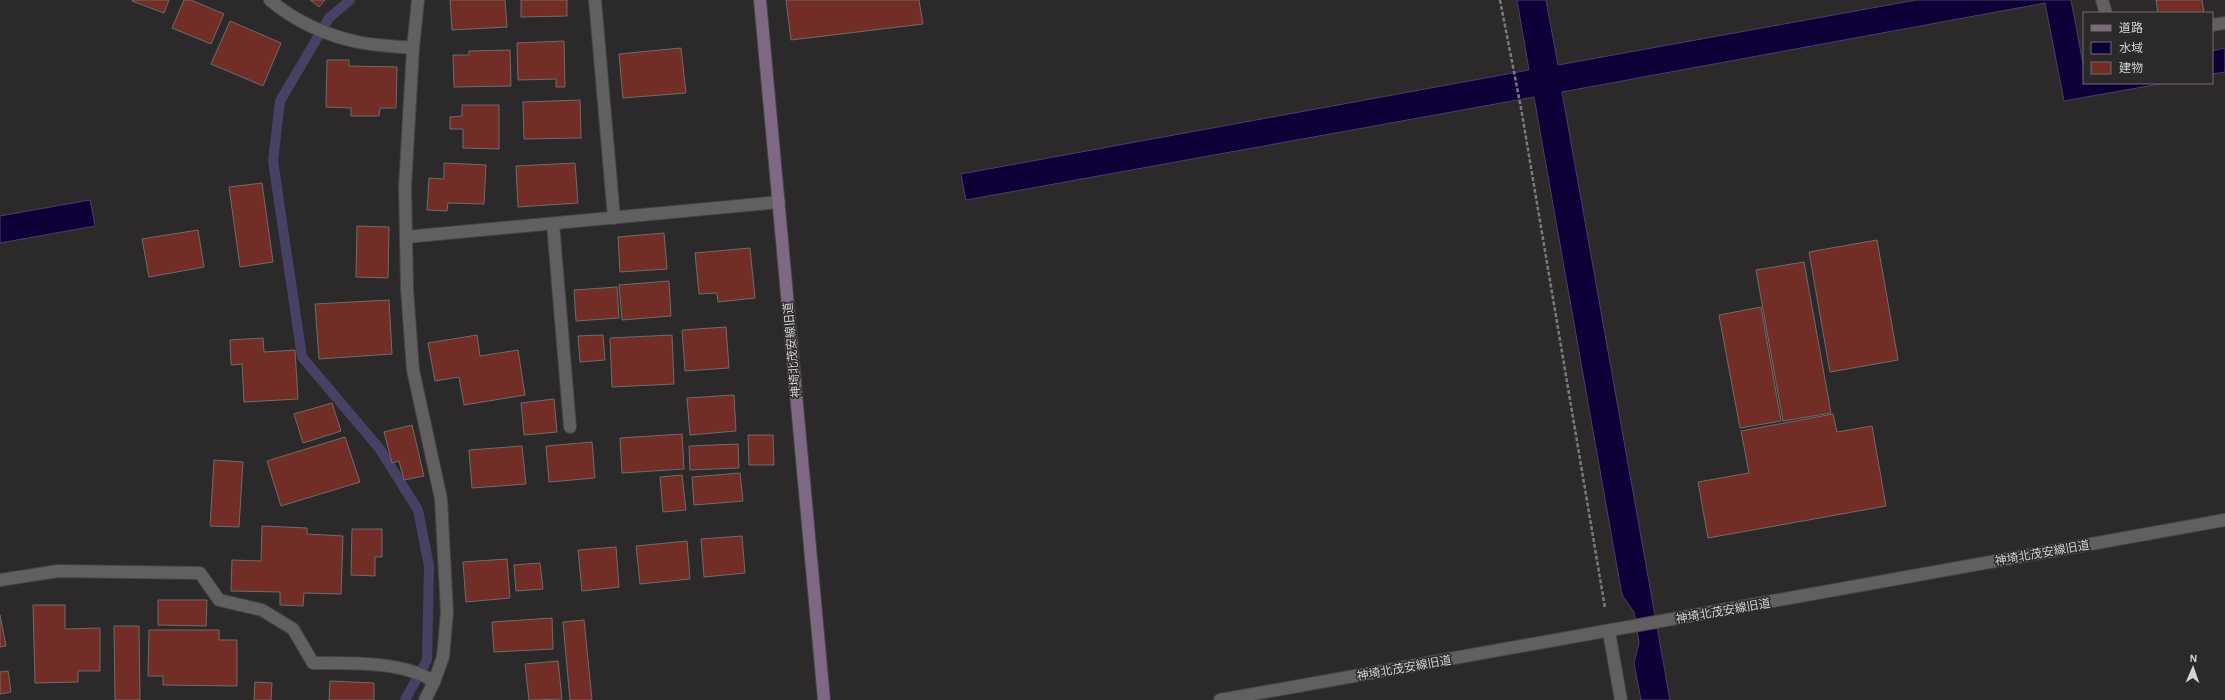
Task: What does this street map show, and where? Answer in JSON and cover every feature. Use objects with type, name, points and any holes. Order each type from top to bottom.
[{"type":"street","points":[[270,0],[280,9],[332,35],[358,42],[413,48]]},
{"type":"street","points":[[418,0],[413,48],[405,188],[407,289],[413,370],[441,500],[446,612],[443,657],[430,679],[425,700]]},
{"type":"street","points":[[595,0],[614,218]]},
{"type":"street","name":"神埼北茂安線旧道","points":[[760,0],[824,700]]},
{"type":"street","points":[[2102,0],[2106,12]]},
{"type":"street","points":[[2213,25],[2225,23]]},
{"type":"street","points":[[406,237],[779,202]]},
{"type":"street","points":[[553,224],[570,427]]},
{"type":"street","name":"神埼北茂安線旧道","points":[[1220,700],[1609,632],[2225,520]]},
{"type":"street","points":[[0,580],[58,571],[200,573],[219,600],[262,610],[293,629],[313,663],[372,664],[410,672],[430,679]]},
{"type":"street","points":[[1609,632],[1621,700]]},
{"type":"path","points":[[1500,0],[1520,108],[1609,632]]},
{"type":"water","points":[[1517,0],[1546,0],[1558,65],[1916,0],[2071,0],[2083,64],[2083,84],[2159,84],[2064,101],[2045,3],[1562,92],[1670,700],[1641,700],[1634,663],[1639,643],[1634,612],[1622,595],[1534,97],[966,200],[961,174],[1529,70]]},
{"type":"water","points":[[2225,48],[2225,72],[2213,74],[2213,51]]},
{"type":"water","points":[[90,200],[95,226],[0,243],[0,216]]},
{"type":"building","points":[[169,0],[164,13],[132,1]]},
{"type":"building","points":[[184,0],[191,0],[224,14],[211,44],[172,28]]},
{"type":"building","points":[[310,0],[325,0],[319,7]]},
{"type":"building","points":[[450,0],[505,0],[507,27],[452,30]]},
{"type":"building","points":[[521,0],[567,0],[567,16],[521,17]]},
{"type":"building","points":[[786,0],[919,0],[923,24],[791,40]]},
{"type":"building","points":[[2156,0],[2202,0],[2204,12],[2158,12]]},
{"type":"building","points":[[230,21],[281,43],[263,86],[211,64]]},
{"type":"building","points":[[564,41],[565,87],[556,87],[556,79],[518,80],[517,43]]},
{"type":"building","points":[[681,48],[686,93],[623,98],[619,54]]},
{"type":"building","points":[[510,50],[511,86],[454,87],[453,55],[469,55],[469,51]]},
{"type":"building","points":[[327,60],[349,60],[349,66],[397,67],[396,108],[380,108],[379,116],[351,116],[351,108],[326,107]]},
{"type":"building","points":[[580,100],[581,138],[524,139],[523,102]]},
{"type":"building","points":[[462,105],[499,105],[499,149],[463,148],[463,129],[450,129],[450,117],[462,116]]},
{"type":"building","points":[[444,163],[486,165],[484,204],[448,203],[447,211],[427,210],[429,178],[444,179]]},
{"type":"building","points":[[575,163],[578,203],[518,207],[516,166]]},
{"type":"building","points":[[262,183],[273,262],[240,267],[229,187]]},
{"type":"building","points":[[357,226],[389,227],[388,278],[356,277]]},
{"type":"building","points":[[198,230],[204,267],[149,277],[142,239]]},
{"type":"building","points":[[664,233],[667,269],[620,272],[618,237]]},
{"type":"building","points":[[1877,240],[1898,360],[1830,372],[1809,252]]},
{"type":"building","points":[[750,248],[755,298],[718,302],[717,293],[699,294],[695,253]]},
{"type":"building","points":[[1804,262],[1831,413],[1783,421],[1756,270]]},
{"type":"building","points":[[669,281],[671,316],[622,320],[619,285]]},
{"type":"building","points":[[617,287],[619,318],[576,321],[574,290]]},
{"type":"building","points":[[389,300],[392,354],[319,359],[315,304]]},
{"type":"building","points":[[1761,307],[1781,421],[1740,428],[1719,315]]},
{"type":"building","points":[[726,327],[729,368],[685,371],[682,330]]},
{"type":"building","points":[[477,335],[480,356],[518,350],[525,395],[464,405],[459,377],[435,381],[428,343]]},
{"type":"building","points":[[603,335],[605,360],[580,362],[578,336]]},
{"type":"building","points":[[672,335],[674,384],[612,387],[610,338]]},
{"type":"building","points":[[263,338],[264,352],[295,350],[298,399],[244,402],[242,364],[231,365],[230,340]]},
{"type":"building","points":[[734,395],[736,431],[690,435],[687,398]]},
{"type":"building","points":[[554,399],[557,432],[524,435],[521,403]]},
{"type":"building","points":[[332,403],[341,431],[303,443],[294,414]]},
{"type":"building","points":[[1833,414],[1837,432],[1872,426],[1886,506],[1708,538],[1698,482],[1749,473],[1741,431]]},
{"type":"building","points":[[412,425],[424,476],[404,480],[399,461],[392,463],[384,432]]},
{"type":"building","points":[[682,434],[684,469],[622,473],[620,438]]},
{"type":"building","points":[[748,435],[773,435],[774,465],[749,465]]},
{"type":"building","points":[[345,437],[360,482],[281,506],[267,461]]},
{"type":"building","points":[[592,442],[595,478],[549,482],[546,446]]},
{"type":"building","points":[[738,444],[739,468],[690,470],[689,446]]},
{"type":"building","points":[[522,446],[526,484],[472,488],[469,450]]},
{"type":"building","points":[[214,460],[243,462],[239,527],[210,526]]},
{"type":"building","points":[[740,473],[743,501],[694,505],[692,477]]},
{"type":"building","points":[[682,475],[686,510],[663,512],[660,477]]},
{"type":"building","points":[[262,526],[307,528],[307,534],[343,536],[341,594],[304,593],[303,606],[280,605],[280,592],[231,591],[232,560],[261,561]]},
{"type":"building","points":[[352,529],[382,529],[382,557],[375,557],[375,576],[351,575]]},
{"type":"building","points":[[742,536],[745,573],[704,577],[701,539]]},
{"type":"building","points":[[687,541],[690,579],[640,584],[636,546]]},
{"type":"building","points":[[616,547],[619,587],[582,591],[578,550]]},
{"type":"building","points":[[507,559],[510,598],[466,602],[463,562]]},
{"type":"building","points":[[540,563],[543,589],[516,591],[514,565]]},
{"type":"building","points":[[158,600],[207,600],[206,626],[158,625]]},
{"type":"building","points":[[33,605],[65,605],[65,629],[100,628],[100,671],[78,671],[78,682],[35,683]]},
{"type":"building","points":[[0,615],[6,646],[0,647]]},
{"type":"building","points":[[552,618],[553,649],[494,652],[492,622]]},
{"type":"building","points":[[584,620],[592,700],[570,700],[563,622]]},
{"type":"building","points":[[114,626],[139,626],[140,700],[115,700]]},
{"type":"building","points":[[149,630],[219,630],[219,640],[237,640],[237,686],[163,685],[163,676],[148,676]]},
{"type":"building","points":[[558,661],[562,699],[529,700],[525,664]]},
{"type":"building","points":[[8,671],[11,692],[0,694],[0,672]]},
{"type":"building","points":[[330,681],[374,683],[374,700],[329,700]]},
{"type":"building","points":[[255,682],[272,683],[271,700],[254,700]]},
{"type":"waterway","points":[[350,0],[329,18],[280,101],[273,161],[302,357],[379,448],[418,510],[429,566],[427,660],[405,700]]}]
